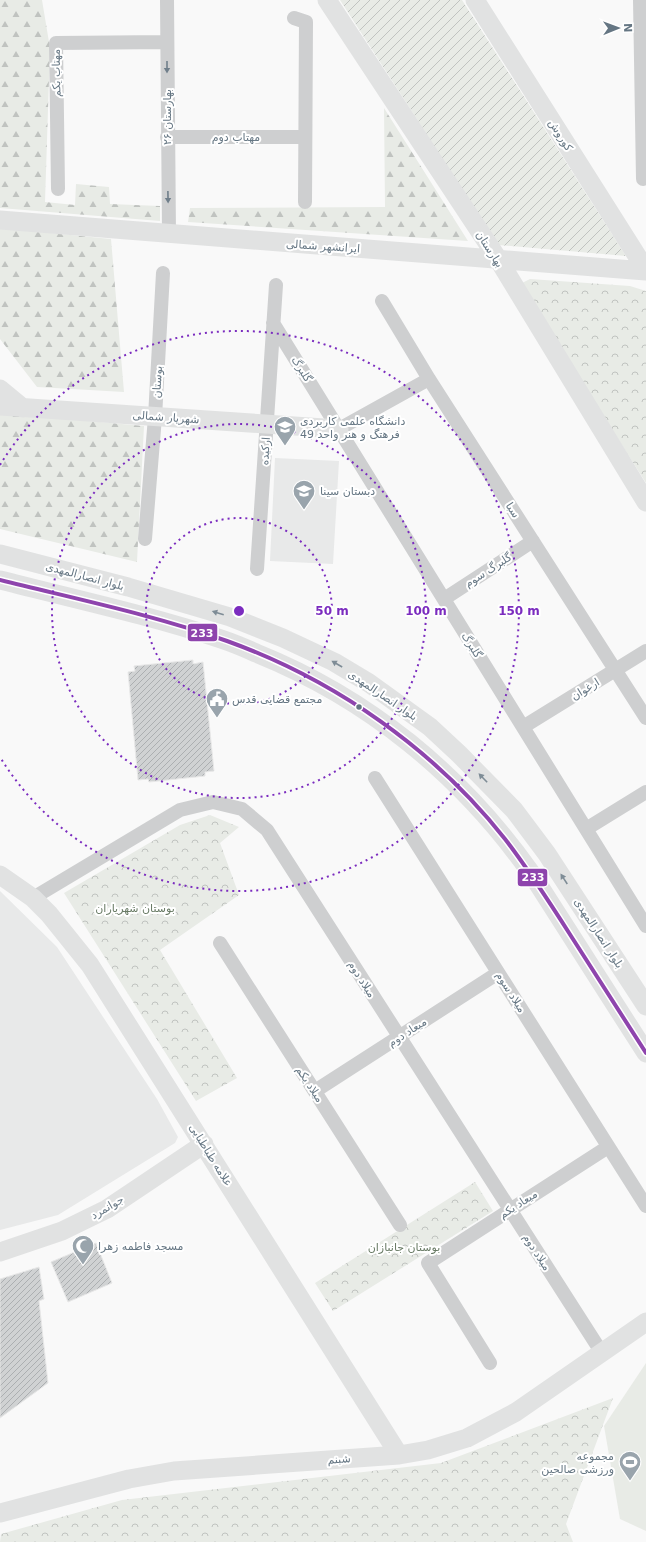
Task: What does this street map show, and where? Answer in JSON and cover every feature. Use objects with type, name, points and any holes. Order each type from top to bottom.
[{"type":"street","name":"بهارستان ۲۶","points":[[167,0],[169,234]]},
{"type":"street","name":"بهارستان","points":[[327,0],[498,259],[646,502]]},
{"type":"street","name":"کوروش","points":[[475,0],[646,270]]},
{"type":"street","points":[[640,0],[643,179]]},
{"type":"street","points":[[294,18],[306,22],[305,202]]},
{"type":"street","name":"مهتاب یکم","points":[[58,189],[56,43],[167,42]]},
{"type":"street","name":"مهتاب دوم","points":[[167,137],[305,138]]},
{"type":"street","name":"ایرانشهر شمالی","points":[[0,220],[646,270]]},
{"type":"street","name":"بوستان","points":[[145,539],[155,417],[163,273]]},
{"type":"street","name":"ارکیده","points":[[257,569],[276,285]]},
{"type":"street","name":"سبا","points":[[382,301],[429,379],[646,718]]},
{"type":"street","name":"گلبرگ","points":[[273,323],[646,926]]},
{"type":"street","points":[[339,429],[429,379]]},
{"type":"street","points":[[0,389],[23,408]]},
{"type":"street","name":"شهریار شمالی","points":[[0,406],[339,429]]},
{"type":"street","name":"گلبرگ سوم","points":[[444,599],[533,541]]},
{"type":"street","name":"بلوار انصارالمهدی","points":[[0,554],[128,587],[230,617],[296,644],[334,662],[369,683],[430,727],[514,810],[548,854],[646,1006]]},
{"type":"street","name":"بلوار انصارالمهدی","points":[[0,580],[171,624],[222,639],[292,668],[355,702],[381,720],[451,778],[470,797],[512,846],[535,879],[646,1053]]},
{"type":"street","name":"ارغوان","points":[[523,727],[646,651]]},
{"type":"street","name":"میلاد سوم","points":[[375,778],[646,1206]]},
{"type":"street","points":[[586,829],[646,792]]},
{"type":"street","name":"میلاد دوم","points":[[33,898],[180,810],[213,802],[242,809],[267,830],[602,1353]]},
{"type":"street","name":"علامه طباطبایی","points":[[0,875],[33,898],[49,914],[90,965],[399,1455]]},
{"type":"street","name":"میلاد یکم","points":[[220,943],[400,1225]]},
{"type":"street","name":"میعاد دوم","points":[[315,1091],[498,972]]},
{"type":"street","name":"جوانمرد","points":[[0,1252],[62,1230],[107,1209],[204,1144]]},
{"type":"street","name":"میعاد یکم","points":[[490,1364],[428,1263],[608,1146]]},
{"type":"street","name":"شبنم","points":[[0,1513],[129,1479],[174,1471],[399,1455],[428,1450],[467,1438],[516,1412],[646,1322]]},
{"type":"shaded area","name":"دبستان سینا","points":[[275,458],[339,461],[333,564],[270,561]]},
{"type":"shaded area","points":[[0,891],[57,947],[157,1099],[178,1137],[175,1143],[58,1215],[0,1230]]},
{"type":"green space","points":[[0,0],[42,0],[50,48],[45,202],[75,205],[76,184],[109,187],[110,204],[160,206],[160,221],[0,208]]},
{"type":"green space","points":[[340,0],[462,0],[626,256],[498,245]]},
{"type":"green space","points":[[384,108],[468,241],[188,222],[190,208],[385,207]]},
{"type":"green space","points":[[0,228],[111,239],[124,392],[37,387],[0,339]]},
{"type":"green space","points":[[530,279],[630,286],[646,291],[646,483],[520,284]]},
{"type":"green space","points":[[0,413],[144,426],[137,562],[0,529]]},
{"type":"green space","name":"بوستان شهریاران","points":[[210,815],[239,827],[220,843],[239,895],[160,950],[237,1078],[196,1101],[64,893],[180,825]]},
{"type":"green space","name":"بوستان جانبازان","points":[[475,1182],[493,1211],[333,1311],[315,1283]]},
{"type":"green space","name":"مجموعه ورزشی صالحین","points":[[646,1363],[646,1531],[620,1519],[604,1426]]},
{"type":"green space","points":[[613,1398],[566,1524],[573,1542],[0,1542],[1,1534],[122,1500],[441,1463]]},
{"type":"building","points":[[193,660],[193,664],[203,662],[214,771],[205,772],[205,776],[149,782],[148,779],[138,780],[128,672],[135,671],[134,666]]},
{"type":"building","points":[[96,1243],[112,1283],[68,1302],[51,1262]]},
{"type":"building","points":[[39,1267],[44,1299],[39,1301],[48,1383],[0,1418],[0,1279]]},
{"type":"transit line","name":"233","points":[[0,580],[143,615],[227,641],[267,657],[306,676],[344,697],[380,721],[414,747],[447,776],[477,806],[505,839],[547,899],[646,1053]]},
{"type":"place","name":"دانشگاه علمی کاربردی فرهتگ و هنر واحد 49","points":[[285,446]]},
{"type":"place","name":"دبستان سینا","points":[[304,510]]},
{"type":"place","name":"مجتمع قضایی قدس","points":[[217,718]]},
{"type":"place","name":"مسجد فاطمه زهرا","points":[[83,1266]]},
{"type":"place","name":"مجموعه ورزشی صالحین","points":[[630,1482]]}]
